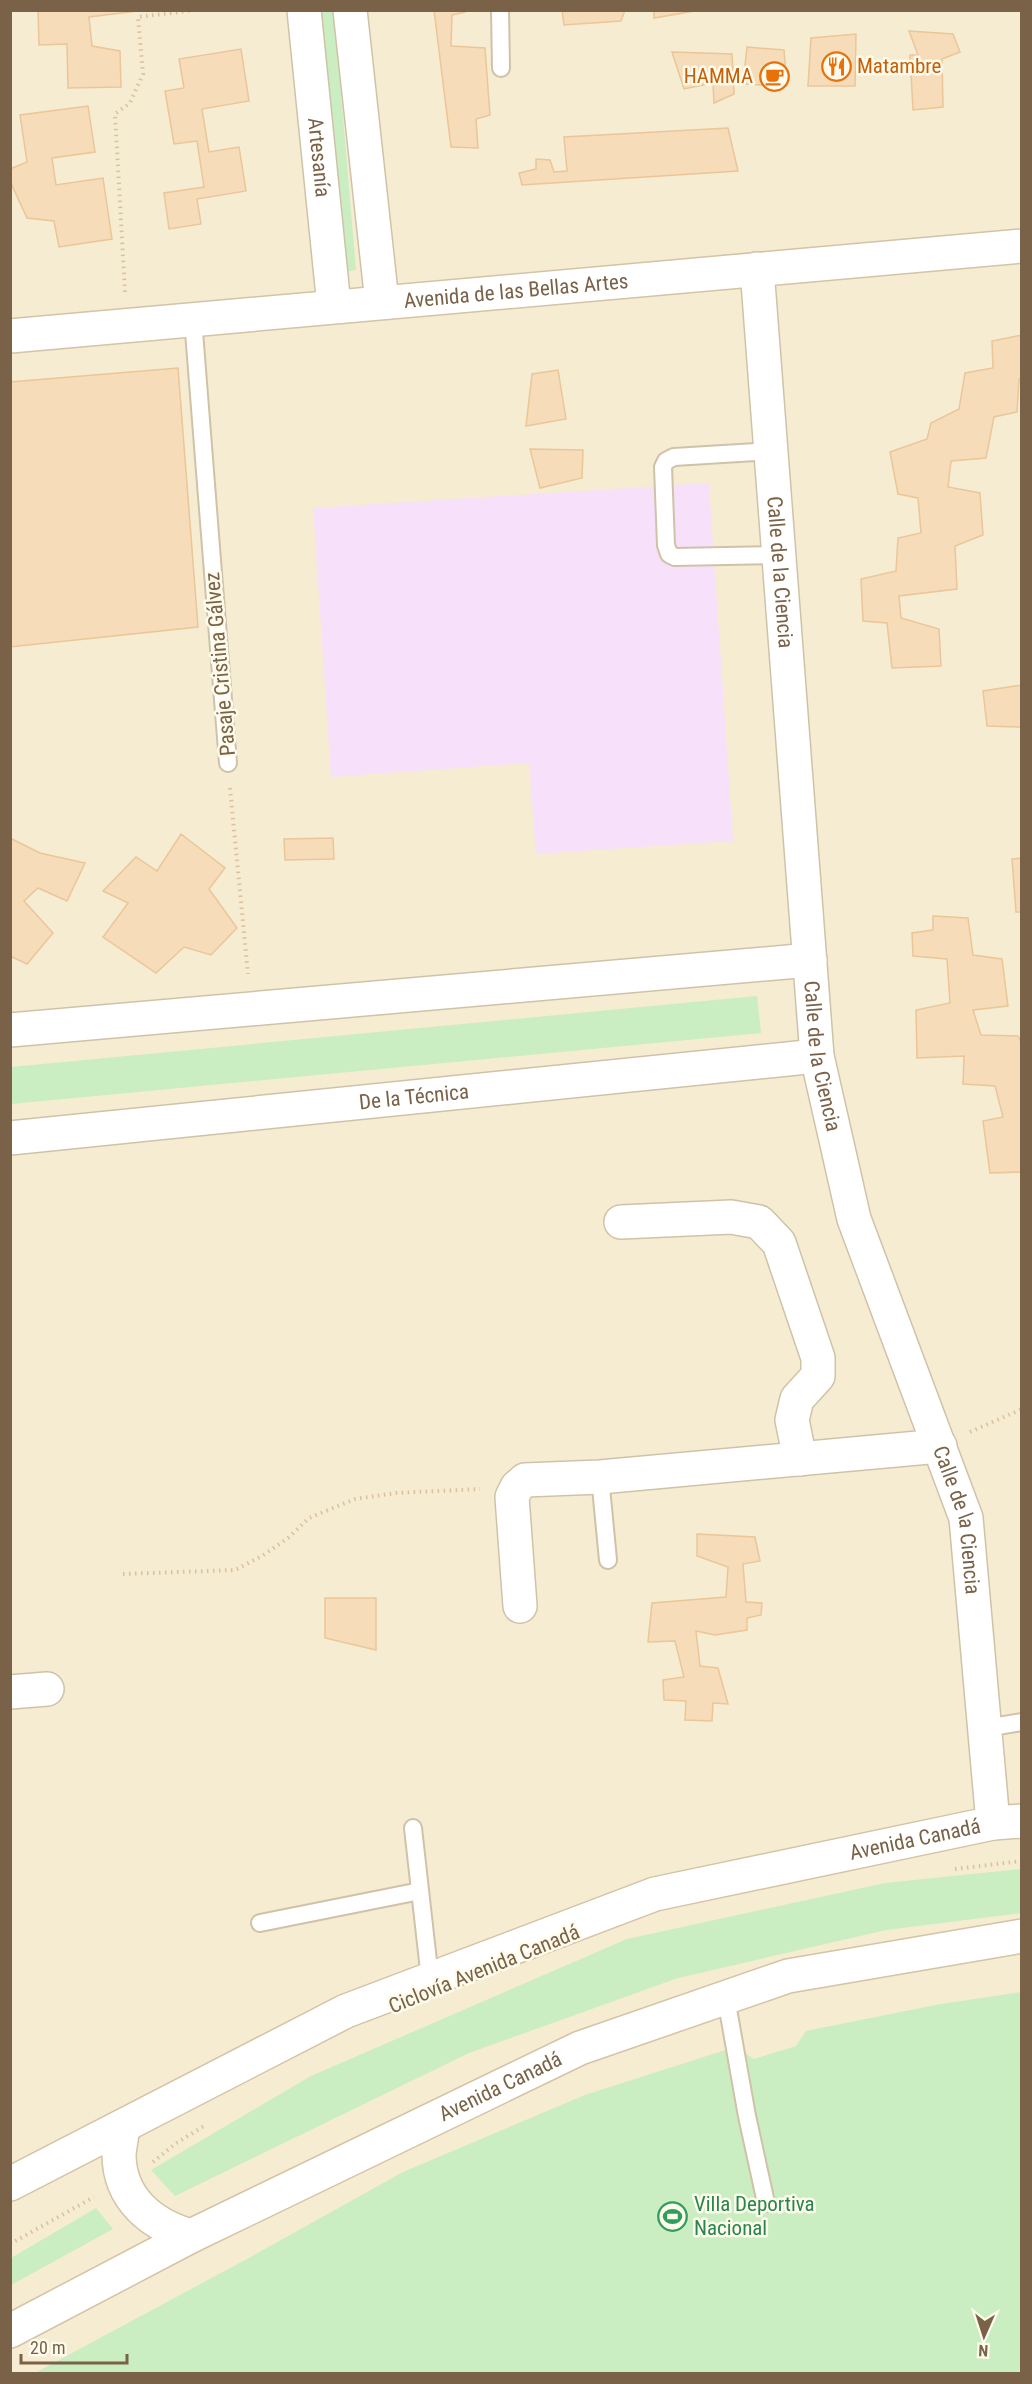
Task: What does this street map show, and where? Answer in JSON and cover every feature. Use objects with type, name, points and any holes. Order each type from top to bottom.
[{"type":"street","name":"Artesanía","points":[[304,10],[334,306]]},
{"type":"street","points":[[350,10],[382,302]]},
{"type":"street","name":"Avenida de las Bellas Artes","points":[[10,336],[1022,246]]},
{"type":"street","name":"Calle de la Ciencia","points":[[757,269],[817,1056],[854,1219],[966,1518],[986,1728],[1007,1822]]},
{"type":"street","points":[[10,1030],[810,960]]},
{"type":"street","name":"De la Técnica","points":[[10,1138],[817,1056]]},
{"type":"street","points":[[621,1222],[731,1217],[759,1222],[779,1243],[818,1358],[818,1376],[797,1399],[792,1420],[800,1460]]},
{"type":"street","points":[[520,1606],[512,1497],[517,1487],[525,1480],[600,1477],[940,1446]]},
{"type":"street","points":[[10,1692],[47,1689]]},
{"type":"street","name":"Avenida Canadá","points":[[10,2184],[346,2011],[655,1894],[1007,1822]]},
{"type":"street","name":"Avenida Canadá","points":[[10,2331],[191,2236],[580,2048],[788,1976],[1022,1936]]},
{"type":"street","points":[[123,2126],[119,2156],[125,2185],[136,2203],[151,2219],[170,2230],[191,2236]]},
{"type":"lane","points":[[500,10],[501,68]]},
{"type":"lane","name":"Pasaje Cristina Gálvez","points":[[193,319],[228,763]]},
{"type":"lane","points":[[771,451],[674,457],[666,460],[663,467],[666,545],[669,554],[675,557],[779,555]]},
{"type":"lane","points":[[600,1477],[608,1560]]},
{"type":"lane","points":[[986,1728],[1022,1722]]},
{"type":"lane","points":[[413,1828],[430,1979]]},
{"type":"lane","points":[[260,1923],[420,1891]]},
{"type":"lane","points":[[726,1998],[747,2116],[766,2203]]},
{"type":"path","points":[[127,325],[115,114],[130,103],[143,74],[138,17],[196,10]]},
{"type":"path","name":"Pasaje Cristina Gálvez","points":[[228,763],[251,1008]]},
{"type":"path","points":[[940,1446],[1022,1409]]},
{"type":"path","points":[[123,1574],[235,1570],[262,1556],[288,1538],[309,1518],[355,1499],[396,1493],[517,1487]]},
{"type":"path","points":[[952,1870],[1022,1861]]},
{"type":"path","points":[[10,2244],[92,2198],[125,2185],[175,2144],[204,2126]]},
{"type":"shaded area","points":[[11,11],[1021,11],[1021,2373],[11,2374]]},
{"type":"shaded area","points":[[709,483],[733,841],[536,854],[529,763],[331,777],[313,508]]},
{"type":"green space","points":[[319,11],[334,11],[356,270],[342,272]]},
{"type":"green space","points":[[757,996],[761,1033],[11,1104],[11,1067]]},
{"type":"green space","points":[[1021,1869],[1021,1913],[886,1930],[678,1978],[469,2053],[175,2196],[151,2170],[311,2076],[627,1939],[885,1883]]},
{"type":"green space","name":"Villa Deportiva Nacional","points":[[1021,1992],[1021,2373],[33,2374],[403,2172],[585,2095],[735,2047],[754,2059],[796,2046],[806,2031],[941,2004]]},
{"type":"green space","points":[[96,2208],[113,2229],[11,2285],[11,2258]]},
{"type":"building","points":[[38,10],[146,10],[89,17],[92,46],[120,51],[121,87],[68,88],[67,44],[39,45]]},
{"type":"building","points":[[434,10],[464,10],[465,12],[452,15],[451,46],[485,48],[490,115],[476,119],[478,148],[451,147]]},
{"type":"building","points":[[562,10],[625,10],[621,21],[564,25]]},
{"type":"building","points":[[654,10],[700,10],[654,18]]},
{"type":"building","points":[[909,31],[953,34],[960,52],[942,59],[943,107],[913,110],[910,55],[918,55]]},
{"type":"building","points":[[856,34],[855,86],[808,86],[811,38]]},
{"type":"building","points":[[747,47],[784,50],[787,86],[743,84]]},
{"type":"building","points":[[241,49],[249,101],[202,109],[209,152],[239,147],[246,191],[197,199],[201,224],[169,229],[164,193],[204,187],[197,141],[174,144],[165,91],[184,88],[179,59]]},
{"type":"building","points":[[672,52],[732,54],[734,94],[714,103],[713,83],[684,89]]},
{"type":"building","points":[[88,106],[95,152],[52,158],[56,185],[103,178],[112,239],[59,247],[54,221],[27,218],[10,181],[10,169],[27,162],[20,115]]},
{"type":"building","points":[[728,128],[738,171],[522,185],[519,173],[536,169],[536,159],[550,160],[554,172],[567,171],[564,137]]},
{"type":"building","points":[[1022,335],[1022,379],[1019,379],[1017,412],[994,417],[986,458],[951,461],[948,487],[980,493],[983,535],[955,546],[957,589],[899,596],[901,618],[939,629],[941,666],[892,668],[887,623],[863,621],[861,579],[896,571],[898,538],[921,533],[918,498],[898,494],[890,452],[927,439],[931,423],[959,409],[965,373],[993,368],[992,341]]},
{"type":"building","points":[[178,368],[198,627],[10,647],[10,382]]},
{"type":"building","points":[[558,370],[566,419],[526,426],[532,374]]},
{"type":"building","points":[[530,449],[583,450],[582,478],[540,488]]},
{"type":"building","points":[[1022,685],[1022,731],[1020,727],[987,726],[983,691]]},
{"type":"building","points":[[181,834],[225,868],[209,889],[237,928],[211,955],[184,947],[156,973],[103,937],[128,903],[103,891],[136,857],[157,871]]},
{"type":"building","points":[[10,838],[40,853],[85,863],[67,901],[38,888],[24,901],[53,933],[27,964],[10,956]]},
{"type":"building","points":[[333,838],[334,859],[285,860],[284,839]]},
{"type":"building","points":[[1022,858],[1022,912],[1016,912],[1012,859]]},
{"type":"building","points":[[933,916],[968,918],[973,955],[1002,959],[1008,1006],[973,1010],[981,1035],[1018,1036],[1022,1044],[1022,1172],[990,1173],[983,1121],[1003,1117],[995,1086],[963,1084],[964,1056],[917,1058],[916,1010],[950,1003],[947,959],[913,956],[912,933],[933,930]]},
{"type":"building","points":[[697,1534],[755,1537],[760,1561],[743,1564],[746,1602],[762,1603],[761,1615],[747,1618],[747,1630],[715,1635],[696,1631],[700,1666],[718,1668],[728,1704],[713,1703],[712,1721],[685,1720],[686,1701],[664,1700],[663,1680],[684,1677],[675,1641],[648,1642],[652,1603],[726,1597],[728,1567],[697,1556]]},
{"type":"building","points":[[325,1598],[376,1598],[376,1650],[325,1638]]},
{"type":"place","name":"Matambre","points":[[836,66]]},
{"type":"place","name":"HAMMA","points":[[774,76]]},
{"type":"place","name":"Villa Deportiva Nacional","points":[[673,2216]]}]
